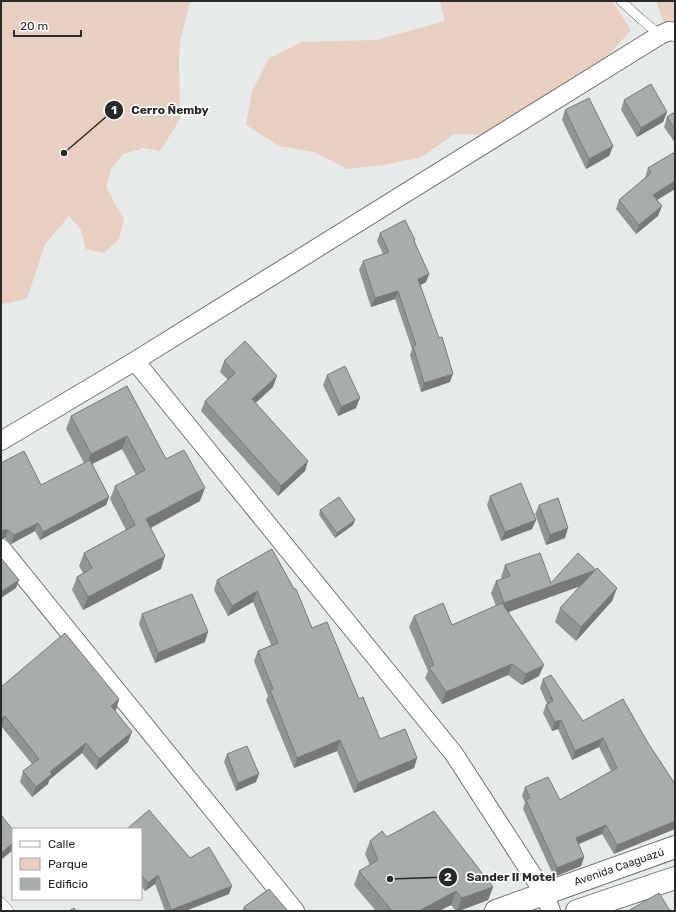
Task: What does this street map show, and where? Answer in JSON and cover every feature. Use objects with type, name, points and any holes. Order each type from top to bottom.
[{"type":"street","points":[[1,441],[135,362],[668,34]]},
{"type":"street","points":[[135,362],[454,754],[547,902]]},
{"type":"street","points":[[1,548],[295,911]]},
{"type":"street","name":"Avenida Caaguazú","points":[[498,911],[547,902],[675,847]]},
{"type":"street","points":[[577,911],[675,878]]},
{"type":"lane","points":[[621,1],[642,20],[668,34]]},
{"type":"lane","points":[[1,902],[9,911]]},
{"type":"green space","points":[[1,1],[190,1],[180,42],[180,119],[160,151],[143,148],[123,154],[111,169],[106,187],[124,220],[119,239],[104,253],[86,249],[81,230],[69,216],[45,244],[27,299],[1,304]]},
{"type":"green space","points":[[440,1],[612,1],[631,30],[594,71],[492,135],[454,134],[422,157],[384,165],[347,169],[314,152],[279,146],[246,125],[252,91],[269,58],[301,42],[376,40],[445,21]]},
{"type":"green space","points":[[656,1],[675,1],[675,33],[666,28]]},
{"type":"building","points":[[651,84],[667,112],[641,128],[624,100]]},
{"type":"building","points":[[589,98],[613,146],[589,159],[565,110]]},
{"type":"building","points":[[675,112],[675,129],[667,117]]},
{"type":"building","points":[[675,152],[675,181],[653,195],[662,206],[639,225],[619,200],[651,173],[648,168]]},
{"type":"building","points":[[405,220],[429,274],[418,279],[439,338],[442,337],[453,374],[424,383],[413,346],[416,345],[398,291],[375,298],[363,261],[389,252],[380,233]]},
{"type":"building","points":[[245,341],[277,376],[252,399],[308,461],[281,486],[205,401],[235,373],[224,361]]},
{"type":"building","points":[[345,366],[360,398],[341,407],[327,375]]},
{"type":"building","points":[[127,386],[166,459],[184,450],[205,488],[146,519],[165,556],[88,597],[77,577],[92,568],[84,553],[135,525],[115,486],[145,470],[127,436],[91,454],[71,416]]},
{"type":"building","points":[[24,451],[41,485],[90,460],[109,497],[43,532],[38,523],[14,535],[8,530],[2,530],[1,463]]},
{"type":"building","points":[[521,483],[536,520],[505,532],[490,496]]},
{"type":"building","points":[[339,497],[355,520],[337,533],[320,510]]},
{"type":"building","points":[[558,498],[568,528],[550,535],[539,505]]},
{"type":"building","points":[[272,549],[294,589],[296,589],[312,628],[327,622],[359,699],[363,697],[380,739],[405,729],[417,758],[358,783],[340,740],[297,758],[270,690],[273,689],[258,651],[278,643],[257,591],[232,606],[217,580]]},
{"type":"building","points":[[540,553],[551,583],[578,553],[596,570],[504,603],[496,581],[510,576],[505,565]]},
{"type":"building","points":[[1,558],[19,580],[1,592]]},
{"type":"building","points":[[597,568],[617,588],[581,627],[560,608]]},
{"type":"building","points":[[192,594],[208,632],[158,653],[142,614]]},
{"type":"building","points":[[443,603],[452,625],[502,603],[544,665],[526,674],[512,664],[446,692],[429,667],[434,665],[414,616]]},
{"type":"building","points":[[65,633],[119,699],[111,706],[132,732],[99,759],[86,743],[50,772],[52,774],[36,787],[23,771],[39,759],[5,716],[1,719],[1,687]]},
{"type":"building","points":[[551,675],[583,721],[623,699],[648,743],[675,784],[675,821],[617,845],[606,825],[576,838],[584,857],[557,868],[526,800],[530,798],[525,787],[548,777],[560,800],[617,768],[603,738],[575,751],[561,720],[555,722],[546,705],[553,701],[543,679]]},
{"type":"building","points":[[247,746],[259,774],[238,783],[227,754]]},
{"type":"building","points":[[149,810],[190,858],[209,847],[232,886],[171,910],[158,875],[148,883],[143,877],[142,878],[142,828],[128,828]]},
{"type":"building","points":[[434,811],[493,887],[462,898],[456,891],[419,911],[392,911],[359,871],[378,860],[370,841],[382,831],[387,837]]},
{"type":"building","points":[[1,815],[12,829],[12,844],[1,853]]},
{"type":"building","points":[[269,889],[288,911],[247,911],[244,907]]},
{"type":"building","points":[[659,893],[670,911],[628,911]]},
{"type":"building","points":[[74,908],[76,911],[69,911]]},
{"type":"place","name":"Cerro Ñemby","points":[[64,153]]},
{"type":"place","name":"Sander II Motel","points":[[390,879]]}]
